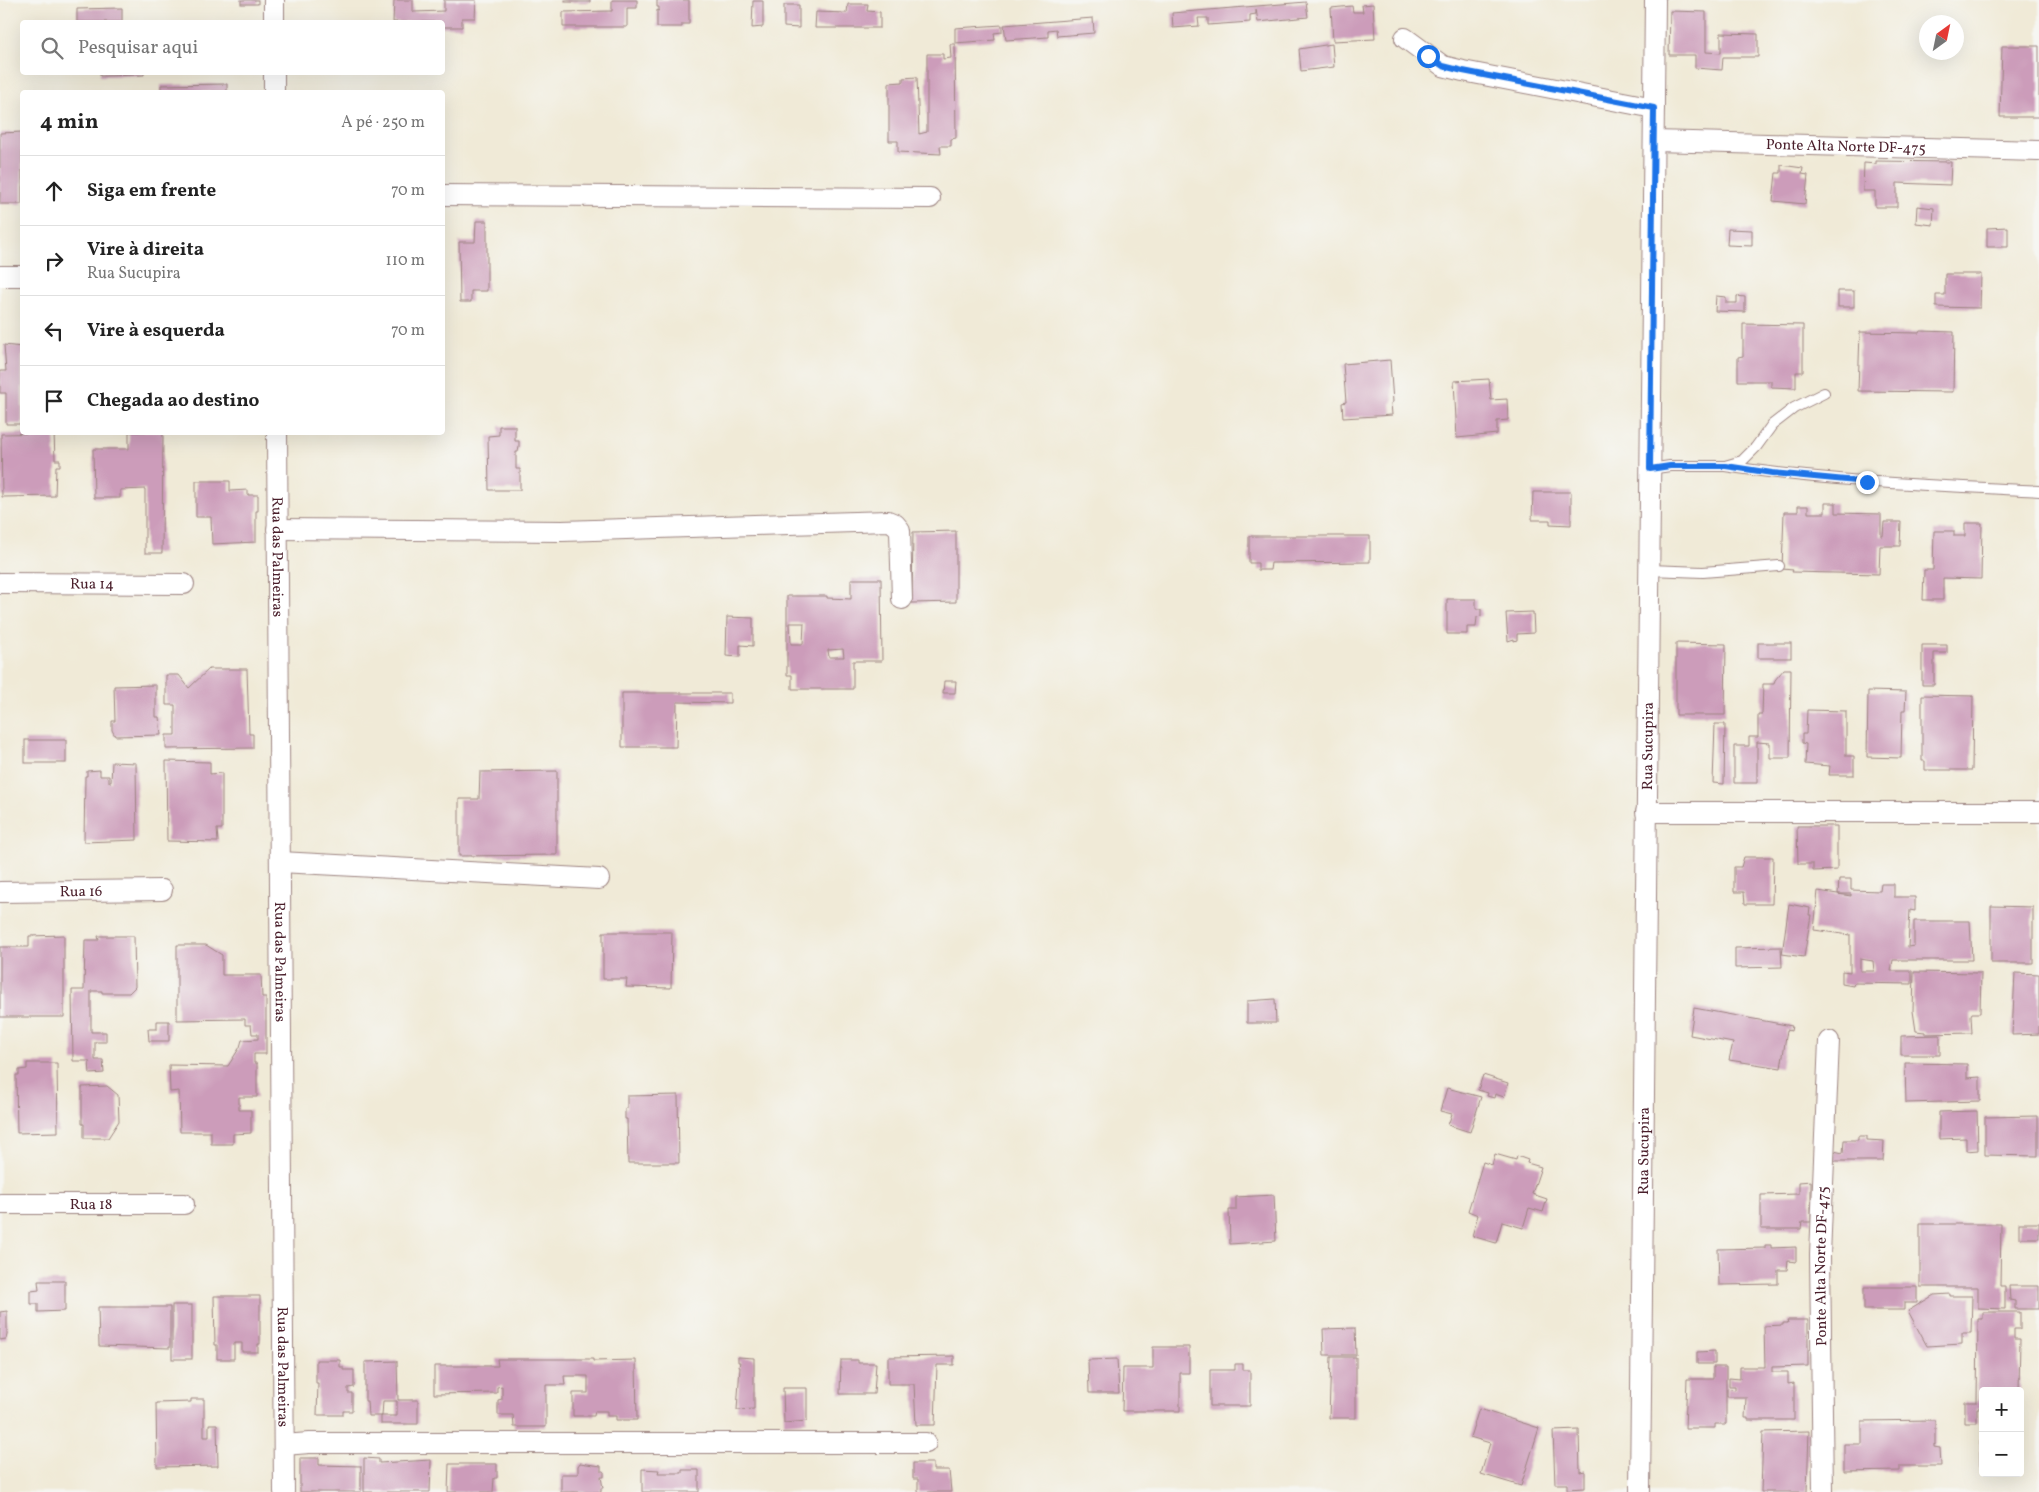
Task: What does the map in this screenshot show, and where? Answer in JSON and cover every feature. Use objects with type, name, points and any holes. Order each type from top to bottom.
[{"type":"street","points":[[274,0],[274,20]]},
{"type":"street","name":"Rua Sucupira","points":[[1640,1492],[1655,0]]},
{"type":"street","points":[[1405,38],[1443,66],[1654,108]]},
{"type":"street","points":[[274,75],[274,90]]},
{"type":"street","name":"Ponte Alta Norte DF-475","points":[[1654,141],[2039,151]]},
{"type":"street","points":[[445,195],[930,198]]},
{"type":"street","points":[[0,276],[20,276]]},
{"type":"street","name":"Rua das Palmeiras","points":[[277,435],[284,1492]]},
{"type":"street","points":[[278,530],[562,531],[888,521],[895,524],[900,530],[902,599]]},
{"type":"street","name":"Rua 14","points":[[0,583],[184,584]]},
{"type":"street","points":[[1646,812],[2039,812]]},
{"type":"street","points":[[280,862],[599,879]]},
{"type":"street","name":"Rua 16","points":[[0,892],[162,890]]},
{"type":"street","name":"Ponte Alta Norte DF-475","points":[[1823,1492],[1820,1255],[1828,1041]]},
{"type":"street","name":"Rua 18","points":[[0,1204],[184,1204]]},
{"type":"street","points":[[284,1445],[309,1443],[926,1443]]},
{"type":"lane","points":[[1726,466],[1742,461],[1772,425],[1794,408],[1824,393]]},
{"type":"lane","points":[[1650,469],[1670,466],[1726,466],[1772,473],[1867,482],[2039,491]]},
{"type":"lane","points":[[1649,570],[1703,572],[1779,566]]},
{"type":"building","points":[[241,0],[258,0],[258,4],[241,4]]},
{"type":"building","points":[[394,0],[413,0],[413,12],[444,11],[444,0],[476,0],[475,18],[462,18],[462,27],[445,27],[445,20],[393,20]]},
{"type":"building","points":[[565,0],[590,0],[590,2],[565,2]]},
{"type":"building","points":[[612,0],[637,0],[637,8],[627,8],[627,27],[563,27],[563,12],[612,11]]},
{"type":"building","points":[[657,0],[689,0],[689,24],[682,24],[682,27],[657,27],[657,10],[659,11],[659,7],[657,7]]},
{"type":"building","points":[[753,1],[763,1],[763,27],[752,28]]},
{"type":"building","points":[[1306,2],[1308,17],[1258,22],[1256,9],[1256,14],[1250,15],[1250,22],[1208,25],[1208,18],[1198,18],[1199,26],[1173,28],[1172,13]]},
{"type":"building","points":[[848,4],[868,4],[867,11],[880,12],[880,28],[815,28],[816,12],[847,13]]},
{"type":"building","points":[[1373,4],[1375,39],[1333,41],[1331,8],[1352,6],[1353,12],[1363,12],[1362,5]]},
{"type":"building","points":[[784,5],[799,5],[799,28],[784,27]]},
{"type":"building","points":[[122,8],[122,20],[77,20],[77,9]]},
{"type":"building","points":[[1670,11],[1706,12],[1706,52],[1721,53],[1721,33],[1758,34],[1758,57],[1723,57],[1722,70],[1695,68],[1695,55],[1669,55]]},
{"type":"building","points":[[1093,18],[1094,33],[1057,36],[1056,29],[1048,30],[1048,37],[1006,40],[1004,25]]},
{"type":"building","points":[[1002,25],[1002,32],[994,33],[995,40],[955,43],[955,28]]},
{"type":"building","points":[[950,44],[955,44],[956,138],[951,139],[951,146],[940,146],[941,154],[898,152],[898,141],[889,141],[889,83],[903,82],[903,78],[917,77],[919,134],[927,132],[927,54],[943,54],[943,59],[951,58]]},
{"type":"building","points":[[1332,44],[1334,67],[1301,71],[1299,49]]},
{"type":"building","points":[[2002,46],[2039,46],[2039,117],[2000,117]]},
{"type":"building","points":[[100,75],[144,75],[100,76]]},
{"type":"building","points":[[227,84],[227,90],[161,90],[161,85]]},
{"type":"building","points":[[20,132],[20,204],[0,204],[0,133]]},
{"type":"building","points":[[1876,161],[1951,162],[1950,185],[1897,183],[1897,207],[1875,207],[1875,191],[1863,191],[1864,163],[1876,164]]},
{"type":"building","points":[[1781,165],[1803,168],[1802,174],[1808,175],[1805,204],[1773,201],[1776,173],[1781,173]]},
{"type":"building","points":[[1917,206],[1934,208],[1933,225],[1916,223]]},
{"type":"building","points":[[476,221],[487,221],[487,291],[471,291],[471,302],[460,302],[459,242],[475,242]]},
{"type":"building","points":[[2008,227],[2008,247],[1987,247],[1987,228]]},
{"type":"building","points":[[1728,229],[1752,230],[1752,246],[1727,245]]},
{"type":"building","points":[[1945,274],[1981,274],[1980,308],[1936,307],[1936,295],[1945,295]]},
{"type":"building","points":[[1838,291],[1854,291],[1854,307],[1838,307]]},
{"type":"building","points":[[1716,296],[1726,297],[1726,303],[1737,303],[1737,296],[1745,297],[1745,312],[1715,311]]},
{"type":"building","points":[[1743,324],[1803,325],[1803,372],[1796,372],[1796,388],[1771,387],[1771,381],[1738,381],[1738,357],[1743,356]]},
{"type":"building","points":[[1920,331],[1954,332],[1953,392],[1858,391],[1860,332],[1919,333]]},
{"type":"building","points":[[4,345],[20,347],[20,424],[6,424],[6,393],[0,393],[0,371],[6,371]]},
{"type":"building","points":[[1390,360],[1392,415],[1343,418],[1342,403],[1346,402],[1343,364]]},
{"type":"building","points":[[1489,379],[1491,400],[1507,399],[1508,420],[1497,421],[1497,434],[1457,438],[1454,381]]},
{"type":"building","points":[[499,426],[515,426],[515,441],[519,441],[518,452],[516,452],[516,469],[520,469],[520,490],[489,490],[488,436],[499,435]]},
{"type":"building","points":[[1,434],[54,435],[55,460],[60,460],[60,466],[56,466],[55,496],[2,497]]},
{"type":"building","points":[[129,435],[163,435],[162,553],[145,553],[145,489],[120,490],[120,498],[94,498],[93,449],[129,449]]},
{"type":"building","points":[[196,481],[230,481],[230,491],[248,490],[248,495],[258,495],[256,542],[212,544],[211,517],[196,517]]},
{"type":"building","points":[[1533,492],[1571,492],[1571,525],[1550,524],[1550,520],[1532,520]]},
{"type":"building","points":[[1825,503],[1836,503],[1836,513],[1881,514],[1881,536],[1883,536],[1884,522],[1901,522],[1900,546],[1880,546],[1879,574],[1792,572],[1793,570],[1782,569],[1784,512],[1798,512],[1798,506],[1808,506],[1808,513],[1825,513]]},
{"type":"building","points":[[1965,523],[1982,523],[1981,579],[1943,578],[1943,600],[1923,600],[1924,570],[1933,570],[1934,531],[1954,531],[1954,536],[1965,536]]},
{"type":"building","points":[[956,531],[956,602],[912,603],[913,532]]},
{"type":"building","points":[[1249,536],[1370,536],[1370,562],[1271,563],[1270,570],[1258,570],[1258,563],[1249,563]]},
{"type":"building","points":[[851,579],[881,579],[882,661],[853,661],[853,689],[792,689],[792,675],[787,675],[787,596],[827,596],[827,598],[851,599]],"holes":[[[790,623],[804,623],[803,644],[791,644]],[[843,649],[844,657],[829,657],[828,650]]]},
{"type":"building","points":[[1447,599],[1476,599],[1476,609],[1481,609],[1481,616],[1477,617],[1476,627],[1467,627],[1467,634],[1447,634]]},
{"type":"building","points":[[1533,612],[1534,633],[1517,634],[1517,640],[1508,641],[1506,613]]},
{"type":"building","points":[[727,617],[753,618],[753,646],[740,645],[740,657],[726,656]]},
{"type":"building","points":[[1676,643],[1726,644],[1725,715],[1676,715]]},
{"type":"building","points":[[1758,643],[1791,643],[1791,658],[1758,658]]},
{"type":"building","points":[[1922,645],[1947,645],[1947,653],[1934,653],[1934,685],[1922,685]]},
{"type":"building","points":[[209,669],[247,669],[249,734],[253,734],[253,748],[166,749],[166,735],[175,735],[175,705],[166,705],[166,675],[179,675],[189,688]]},
{"type":"building","points":[[1784,669],[1791,669],[1790,758],[1770,758],[1770,743],[1757,742],[1757,783],[1734,783],[1734,746],[1749,746],[1749,737],[1758,737],[1758,714],[1762,714],[1763,684],[1774,684]]},
{"type":"building","points":[[944,681],[956,681],[955,693],[943,693]]},
{"type":"building","points":[[156,685],[156,717],[159,717],[161,735],[115,736],[112,730],[112,721],[115,721],[114,686]]},
{"type":"building","points":[[1868,691],[1906,692],[1905,710],[1902,710],[1901,758],[1867,757]]},
{"type":"building","points":[[622,693],[730,693],[730,703],[677,702],[676,747],[622,747]]},
{"type":"building","points":[[1922,695],[1973,696],[1972,770],[1925,770],[1925,761],[1922,761]]},
{"type":"building","points":[[1807,710],[1846,711],[1846,756],[1854,756],[1854,775],[1829,775],[1830,766],[1805,764],[1806,744],[1802,743],[1802,734],[1806,734]]},
{"type":"building","points":[[1715,724],[1725,724],[1724,784],[1713,783]]},
{"type":"building","points":[[25,740],[66,740],[66,763],[25,763]]},
{"type":"building","points":[[166,761],[210,762],[210,774],[222,773],[222,829],[217,829],[218,842],[167,841]]},
{"type":"building","points":[[112,762],[136,763],[137,840],[84,842],[85,776],[87,776],[87,771],[100,770],[100,776],[109,776],[109,782],[111,782]]},
{"type":"building","points":[[557,771],[557,855],[459,856],[459,799],[479,799],[480,772]]},
{"type":"building","points":[[1797,826],[1837,826],[1837,870],[1813,871],[1813,864],[1798,864]]},
{"type":"building","points":[[1744,857],[1773,857],[1772,904],[1745,904],[1744,892],[1734,892],[1734,867],[1741,867]]},
{"type":"building","points":[[1839,879],[1851,879],[1851,890],[1880,891],[1881,884],[1894,884],[1894,897],[1915,897],[1915,911],[1910,910],[1908,947],[1914,946],[1914,921],[1970,921],[1972,960],[1893,960],[1891,971],[1912,971],[1912,984],[1854,983],[1853,986],[1842,984],[1842,971],[1850,972],[1850,935],[1814,930],[1818,891],[1851,896],[1851,894],[1838,894]],"holes":[[[1860,959],[1873,961],[1874,971],[1860,971]]]},
{"type":"building","points":[[1789,904],[1810,908],[1809,915],[1811,915],[1804,957],[1782,954]]},
{"type":"building","points":[[1991,906],[2033,907],[2033,963],[1991,963]]},
{"type":"building","points":[[603,932],[672,932],[671,988],[626,987],[627,979],[603,979]]},
{"type":"building","points":[[64,935],[64,1017],[0,1017],[0,947],[29,947],[29,936]]},
{"type":"building","points":[[98,936],[134,936],[135,987],[129,993],[91,991],[91,1032],[106,1032],[106,1042],[95,1042],[95,1060],[103,1060],[104,1073],[90,1074],[89,1061],[73,1061],[72,990],[84,990],[85,940],[99,940]]},
{"type":"building","points":[[177,945],[206,945],[222,955],[222,975],[261,975],[262,997],[266,997],[266,1054],[254,1054],[254,1063],[257,1063],[257,1097],[239,1097],[239,1110],[251,1110],[251,1133],[233,1134],[233,1144],[211,1144],[211,1132],[180,1132],[179,1091],[170,1092],[169,1065],[228,1066],[240,1047],[242,1040],[258,1039],[258,1034],[252,1034],[251,1025],[245,1025],[245,1019],[177,1020]]},
{"type":"building","points":[[1781,947],[1782,967],[1735,968],[1735,948]]},
{"type":"building","points":[[1914,972],[1981,973],[1980,1013],[1972,1013],[1971,1015],[1972,1033],[1925,1034],[1925,1032],[1916,1031],[1913,1011]]},
{"type":"building","points":[[2015,973],[2039,974],[2039,1034],[2012,1035]]},
{"type":"building","points":[[1275,999],[1276,1023],[1247,1023],[1247,1001]]},
{"type":"building","points":[[1694,1008],[1792,1026],[1791,1031],[1787,1030],[1781,1068],[1729,1060],[1733,1043],[1690,1035]]},
{"type":"building","points":[[157,1021],[169,1021],[169,1041],[149,1041],[148,1029],[157,1029]]},
{"type":"building","points":[[1940,1035],[1940,1055],[1901,1055],[1901,1036]]},
{"type":"building","points":[[27,1063],[57,1063],[58,1132],[17,1133],[16,1075],[19,1075],[19,1070],[27,1069]]},
{"type":"building","points":[[1905,1063],[1967,1064],[1967,1078],[1980,1077],[1980,1101],[1906,1103]]},
{"type":"building","points":[[1483,1075],[1508,1083],[1504,1097],[1495,1094],[1494,1098],[1487,1096],[1488,1093],[1478,1090]]},
{"type":"building","points":[[107,1086],[118,1095],[119,1121],[108,1138],[84,1138],[82,1087]]},
{"type":"building","points":[[1447,1088],[1481,1097],[1470,1132],[1448,1125],[1452,1114],[1440,1111]]},
{"type":"building","points":[[678,1095],[679,1163],[628,1163],[627,1119],[625,1119],[627,1096]]},
{"type":"building","points":[[1977,1111],[1978,1150],[1966,1151],[1966,1138],[1939,1139],[1939,1112]]},
{"type":"building","points":[[2038,1116],[2038,1156],[1985,1155],[1985,1117]]},
{"type":"building","points":[[1858,1136],[1867,1136],[1867,1140],[1884,1141],[1883,1161],[1833,1161],[1834,1151],[1843,1153],[1844,1140],[1858,1140]]},
{"type":"building","points":[[1495,1154],[1516,1160],[1517,1156],[1528,1160],[1527,1163],[1541,1167],[1532,1194],[1547,1199],[1543,1212],[1529,1208],[1523,1228],[1502,1222],[1496,1243],[1472,1236],[1478,1215],[1468,1211],[1483,1162],[1492,1165]]},
{"type":"building","points":[[1811,1181],[1811,1222],[1802,1222],[1801,1229],[1761,1229],[1761,1195],[1799,1194],[1799,1182]]},
{"type":"building","points":[[1274,1195],[1276,1241],[1230,1244],[1229,1210],[1236,1210],[1236,1197]]},
{"type":"building","points":[[2019,1223],[2039,1223],[2039,1238],[2019,1238]]},
{"type":"building","points":[[1920,1224],[2001,1224],[2000,1286],[2005,1286],[2005,1309],[1978,1308],[1978,1287],[1920,1287]]},
{"type":"building","points":[[1765,1245],[1771,1245],[1771,1248],[1796,1247],[1796,1262],[1788,1261],[1787,1270],[1778,1270],[1778,1284],[1719,1285],[1718,1249],[1765,1248]]},
{"type":"building","points":[[38,1281],[65,1281],[65,1311],[38,1312],[38,1304],[31,1304],[31,1291],[39,1290]]},
{"type":"building","points":[[2009,1286],[2039,1286],[2039,1309],[2015,1309],[2015,1301],[2010,1300]]},
{"type":"building","points":[[1864,1287],[1917,1287],[1917,1303],[1904,1303],[1904,1310],[1864,1310]]},
{"type":"building","points":[[1950,1294],[1950,1296],[1972,1296],[1971,1333],[1962,1333],[1962,1344],[1927,1346],[1908,1311],[1934,1295]]},
{"type":"building","points":[[214,1296],[260,1296],[260,1344],[258,1344],[258,1352],[242,1352],[242,1343],[234,1343],[234,1359],[217,1359]]},
{"type":"building","points":[[172,1305],[192,1305],[192,1359],[172,1359]]},
{"type":"building","points":[[98,1307],[170,1307],[170,1348],[99,1346]]},
{"type":"building","points":[[7,1311],[7,1335],[6,1339],[0,1340],[0,1312]]},
{"type":"building","points":[[1983,1312],[2020,1312],[2020,1329],[2014,1329],[2014,1339],[2020,1339],[2019,1387],[1979,1387],[1977,1423],[1965,1423],[1965,1402],[1977,1402],[1978,1319],[1983,1319]]},
{"type":"building","points":[[1787,1320],[1808,1320],[1808,1366],[1772,1367],[1772,1372],[1788,1372],[1788,1384],[1794,1383],[1794,1420],[1748,1420],[1748,1418],[1745,1418],[1746,1397],[1727,1397],[1727,1388],[1735,1390],[1735,1386],[1729,1386],[1729,1378],[1740,1379],[1740,1367],[1765,1367],[1764,1326],[1783,1325],[1783,1323],[1788,1323]]},
{"type":"building","points":[[1355,1328],[1356,1355],[1324,1355],[1323,1329]]},
{"type":"building","points":[[1153,1347],[1189,1347],[1189,1373],[1180,1373],[1180,1411],[1122,1411],[1123,1368],[1153,1368]]},
{"type":"building","points":[[1715,1351],[1715,1364],[1697,1364],[1697,1352]]},
{"type":"building","points":[[954,1356],[954,1365],[937,1365],[935,1425],[916,1425],[914,1384],[888,1384],[888,1357]]},
{"type":"building","points":[[738,1357],[754,1358],[754,1409],[737,1410],[740,1367]]},
{"type":"building","points":[[1331,1357],[1356,1357],[1356,1418],[1329,1418]]},
{"type":"building","points":[[497,1359],[636,1360],[637,1420],[616,1420],[616,1416],[607,1416],[607,1411],[595,1411],[594,1416],[573,1416],[573,1393],[588,1393],[588,1376],[564,1376],[565,1385],[546,1385],[546,1427],[514,1427],[513,1415],[498,1415],[498,1400],[502,1399],[502,1386],[497,1387],[497,1393],[434,1394],[434,1366],[498,1366]]},
{"type":"building","points":[[1117,1359],[1119,1393],[1089,1393],[1088,1360]]},
{"type":"building","points":[[316,1360],[340,1360],[340,1367],[343,1367],[343,1370],[354,1370],[354,1387],[348,1388],[348,1393],[352,1393],[352,1411],[343,1411],[343,1415],[317,1415],[318,1383],[316,1383]]},
{"type":"building","points":[[841,1360],[858,1360],[858,1363],[876,1363],[874,1394],[840,1394]]},
{"type":"building","points":[[397,1361],[398,1400],[418,1400],[418,1424],[381,1424],[381,1416],[368,1416],[367,1401],[365,1401],[365,1362]],"holes":[[[383,1401],[397,1401],[397,1416],[382,1416]]]},
{"type":"building","points":[[1235,1364],[1243,1364],[1243,1370],[1250,1370],[1250,1406],[1210,1406],[1210,1370],[1235,1370]]},
{"type":"building","points":[[1713,1367],[1726,1367],[1726,1424],[1715,1424],[1715,1428],[1685,1428],[1687,1379],[1713,1379]]},
{"type":"building","points":[[783,1388],[807,1388],[807,1421],[784,1423]]},
{"type":"building","points":[[191,1399],[204,1399],[204,1437],[209,1437],[209,1424],[217,1424],[218,1466],[157,1467],[156,1403],[191,1402]]},
{"type":"building","points":[[1479,1409],[1539,1428],[1521,1486],[1481,1474],[1490,1443],[1470,1437]]},
{"type":"building","points":[[1935,1420],[1934,1447],[1940,1448],[1941,1466],[1900,1466],[1900,1471],[1844,1472],[1844,1444],[1862,1444],[1862,1421]]},
{"type":"building","points":[[1579,1430],[1580,1472],[1585,1471],[1585,1488],[1567,1489],[1567,1484],[1555,1484],[1553,1431]]},
{"type":"building","points":[[1809,1431],[1807,1492],[1761,1492],[1763,1432]]},
{"type":"building","points":[[300,1458],[319,1458],[319,1465],[361,1466],[361,1492],[300,1492]]},
{"type":"building","points":[[364,1458],[379,1459],[379,1463],[431,1460],[430,1492],[364,1492]]},
{"type":"building","points":[[580,1463],[601,1466],[601,1471],[604,1471],[604,1477],[601,1477],[603,1488],[601,1488],[601,1492],[561,1492],[561,1474],[578,1474]]},
{"type":"building","points":[[913,1463],[933,1463],[933,1470],[949,1470],[951,1492],[918,1492],[918,1479],[913,1479]]},
{"type":"building","points":[[449,1464],[497,1464],[497,1478],[494,1478],[493,1492],[448,1492]]},
{"type":"building","points":[[642,1469],[659,1470],[658,1473],[682,1473],[682,1470],[699,1470],[699,1492],[642,1492]]},
{"type":"route","points":[[1428,56],[1443,66],[1463,71],[1654,108],[1650,469],[1670,466],[1726,466],[1772,473],[1867,482]]}]
